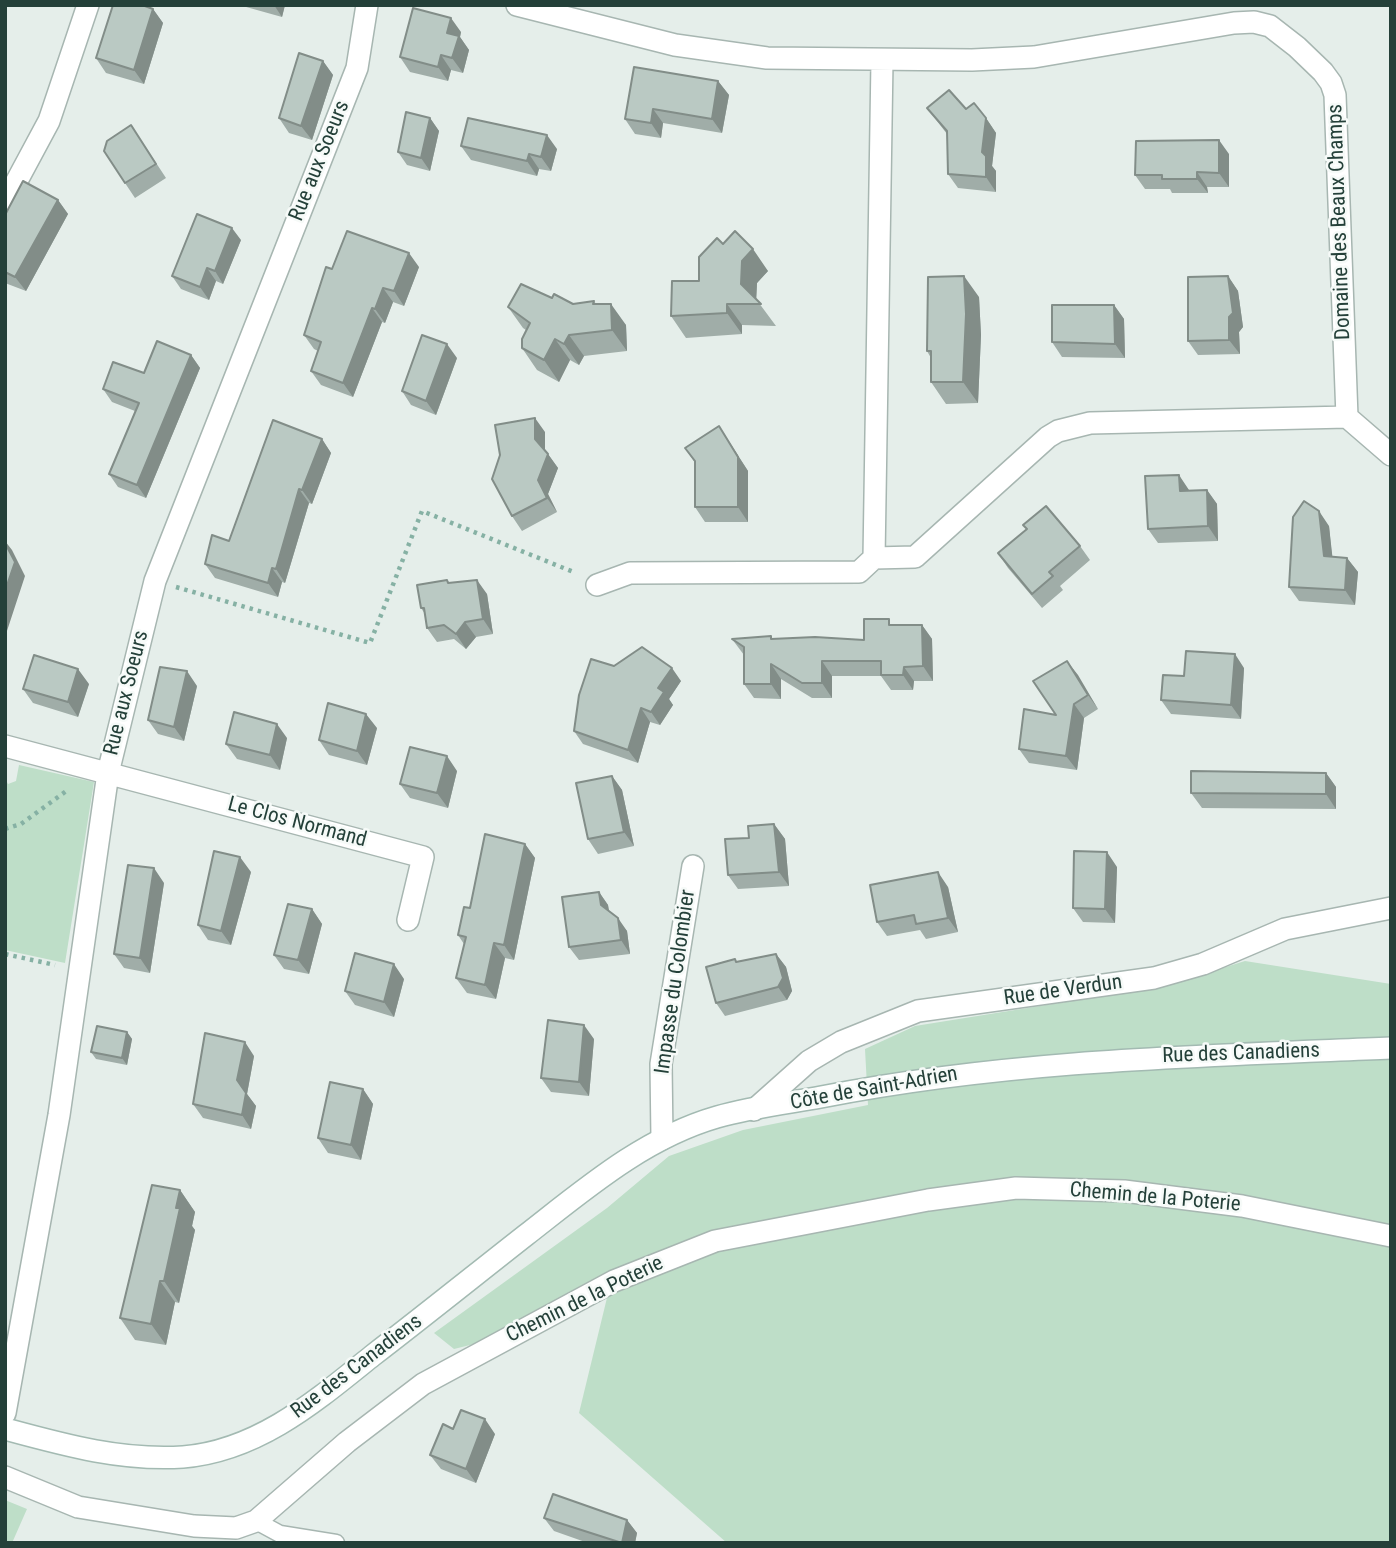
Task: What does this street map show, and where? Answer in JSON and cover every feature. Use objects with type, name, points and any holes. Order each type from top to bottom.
[{"type":"street","points":[[5,202],[49,121],[88,5]]},
{"type":"street","name":"Rue aux Soeurs","points":[[5,1413],[59,1115],[79,971],[101,771],[155,581],[357,68],[367,5]]},
{"type":"street","name":"Domaine des Beaux Champs","points":[[517,5],[675,45],[767,58],[882,61],[1034,57],[1234,23],[1262,24],[1283,36],[1323,72],[1335,95],[1347,417]]},
{"type":"street","points":[[874,558],[882,61]]},
{"type":"street","points":[[597,585],[630,573],[859,572],[874,558],[915,557],[1058,431],[1090,423],[1347,417],[1391,455]]},
{"type":"street","points":[[5,746],[101,771]]},
{"type":"street","name":"Le Clos Normand","points":[[101,771],[423,857],[408,920]]},
{"type":"street","name":"Impasse du Colombier","points":[[662,1139],[661,1064],[692,866]]},
{"type":"street","name":"Rue de Verdun","points":[[754,1110],[809,1061],[841,1042],[918,1011],[1154,978],[1203,964],[1285,929],[1391,908]]},
{"type":"street","name":"Rue des Canadiens","points":[[1091,1060],[1391,1048]]},
{"type":"street","name":"Côte de Saint-Adrien","points":[[662,1139],[718,1117],[908,1080],[1091,1060]]},
{"type":"street","name":"Rue des Canadiens","points":[[5,1429],[118,1457],[185,1457],[226,1449],[268,1432],[328,1391],[578,1195],[662,1139]]},
{"type":"street","name":"Chemin de la Poterie","points":[[269,1532],[347,1442],[423,1384],[614,1281],[715,1241],[928,1200],[1016,1188],[1150,1194],[1242,1206],[1391,1236]]},
{"type":"street","points":[[5,1477],[78,1507],[141,1518],[269,1532]]},
{"type":"lane","points":[[269,1532],[336,1543]]},
{"type":"path","points":[[155,581],[370,643],[422,511],[568,568],[597,585]]},
{"type":"path","points":[[5,829],[21,824],[101,771]]},
{"type":"path","points":[[5,954],[79,971]]},
{"type":"green space","points":[[19,765],[94,782],[65,963],[5,950],[5,778],[8,784],[16,781]]},
{"type":"green space","points":[[1245,961],[1391,984],[1391,1543],[727,1543],[579,1413],[614,1269],[478,1343],[454,1349],[434,1333],[607,1208],[669,1156],[743,1130],[868,1105],[865,1049],[915,1026],[1165,986]]},
{"type":"green space","points":[[5,1500],[27,1509],[12,1543],[5,1543]]},
{"type":"building","points":[[113,5],[142,5],[153,9],[134,70],[96,58]]},
{"type":"building","points":[[413,8],[451,18],[447,33],[459,36],[452,58],[441,55],[438,67],[400,57]]},
{"type":"building","points":[[299,53],[323,61],[301,126],[279,118]]},
{"type":"building","points":[[634,67],[718,81],[712,119],[653,109],[651,123],[625,119]]},
{"type":"building","points":[[949,90],[966,109],[974,103],[986,118],[982,152],[986,156],[986,177],[948,174],[947,131],[927,108]]},
{"type":"building","points":[[406,112],[430,118],[421,158],[398,152]]},
{"type":"building","points":[[468,118],[547,135],[541,157],[529,154],[527,161],[461,146]]},
{"type":"building","points":[[131,125],[156,164],[125,183],[104,151],[107,141]]},
{"type":"building","points":[[1219,140],[1219,173],[1197,172],[1197,179],[1162,179],[1162,175],[1135,175],[1136,141]]},
{"type":"building","points":[[23,181],[58,200],[15,277],[5,272],[5,215]]},
{"type":"building","points":[[197,214],[232,228],[215,271],[207,268],[200,287],[172,276]]},
{"type":"building","points":[[347,231],[409,253],[394,291],[383,288],[375,309],[372,308],[343,383],[311,371],[321,342],[304,335],[326,267],[332,269]]},
{"type":"building","points":[[735,231],[753,249],[742,261],[741,284],[761,304],[727,304],[727,313],[671,316],[672,281],[699,281],[699,257],[717,238],[723,244]]},
{"type":"building","points":[[964,276],[966,314],[963,382],[931,382],[931,351],[927,351],[928,277]]},
{"type":"building","points":[[1228,276],[1233,313],[1229,317],[1229,340],[1188,341],[1188,277]]},
{"type":"building","points":[[521,284],[552,298],[554,294],[573,304],[594,301],[593,304],[611,304],[612,330],[569,335],[564,344],[555,339],[544,360],[522,348],[522,339],[530,323],[508,307]]},
{"type":"building","points":[[1052,305],[1114,305],[1115,344],[1052,342]]},
{"type":"building","points":[[422,335],[447,344],[426,401],[402,391]]},
{"type":"building","points":[[157,341],[191,355],[137,485],[109,474],[139,403],[103,389],[113,362],[144,373]]},
{"type":"building","points":[[535,418],[535,439],[548,454],[538,480],[547,498],[512,516],[492,479],[500,455],[495,425]]},
{"type":"building","points":[[273,420],[322,439],[302,490],[299,489],[276,569],[272,568],[268,583],[205,564],[212,535],[229,541]]},
{"type":"building","points":[[719,426],[738,457],[738,507],[695,507],[695,461],[685,448]]},
{"type":"building","points":[[1179,475],[1180,491],[1207,490],[1208,526],[1148,529],[1145,476]]},
{"type":"building","points":[[1304,501],[1319,511],[1324,556],[1347,558],[1345,590],[1289,587],[1293,517]]},
{"type":"building","points":[[1046,506],[1080,546],[1049,572],[1053,576],[1032,594],[998,553],[1027,529],[1023,525]]},
{"type":"building","points":[[5,543],[15,562],[5,591]]},
{"type":"building","points":[[447,580],[448,583],[477,580],[483,619],[465,622],[456,634],[444,625],[427,628],[417,585]]},
{"type":"building","points":[[864,619],[889,619],[889,625],[922,625],[923,666],[904,667],[903,675],[881,675],[881,661],[822,661],[822,683],[802,683],[771,664],[771,684],[744,684],[744,647],[732,639],[771,636],[771,639],[815,637],[864,640]]},
{"type":"building","points":[[642,647],[672,668],[658,688],[664,692],[651,712],[641,708],[628,750],[574,731],[579,695],[591,659],[614,666]]},
{"type":"building","points":[[1186,651],[1235,654],[1231,705],[1161,700],[1163,675],[1184,676]]},
{"type":"building","points":[[34,655],[78,669],[68,702],[23,689]]},
{"type":"building","points":[[1067,661],[1088,695],[1074,704],[1066,756],[1019,749],[1024,709],[1056,715],[1033,681]]},
{"type":"building","points":[[160,667],[187,671],[174,727],[148,720]]},
{"type":"building","points":[[328,703],[366,714],[357,751],[319,740]]},
{"type":"building","points":[[234,712],[277,724],[270,755],[226,744]]},
{"type":"building","points":[[410,747],[447,756],[437,793],[400,784]]},
{"type":"building","points":[[1191,771],[1326,773],[1326,794],[1191,793]]},
{"type":"building","points":[[612,776],[624,832],[588,839],[576,783]]},
{"type":"building","points":[[774,824],[779,872],[728,875],[725,839],[749,838],[748,826]]},
{"type":"building","points":[[485,834],[525,844],[504,945],[494,943],[485,985],[456,978],[466,937],[458,935],[464,907],[470,908]]},
{"type":"building","points":[[214,851],[240,857],[221,931],[198,925]]},
{"type":"building","points":[[1074,851],[1107,852],[1105,909],[1073,908]]},
{"type":"building","points":[[128,865],[154,868],[140,958],[114,954]]},
{"type":"building","points":[[938,872],[948,918],[916,924],[914,915],[877,922],[870,885]]},
{"type":"building","points":[[599,892],[601,905],[618,918],[621,940],[569,947],[562,897]]},
{"type":"building","points":[[288,904],[312,909],[298,960],[274,955]]},
{"type":"building","points":[[355,953],[394,964],[384,1002],[345,991]]},
{"type":"building","points":[[776,954],[783,978],[778,987],[716,1003],[706,967],[735,959],[736,962]]},
{"type":"building","points":[[548,1020],[584,1025],[579,1082],[541,1078]]},
{"type":"building","points":[[97,1026],[127,1032],[122,1058],[91,1052]]},
{"type":"building","points":[[205,1033],[245,1042],[237,1080],[246,1093],[242,1115],[193,1104]]},
{"type":"building","points":[[330,1082],[363,1089],[351,1145],[318,1138]]},
{"type":"building","points":[[152,1185],[180,1190],[176,1208],[180,1208],[164,1281],[160,1281],[151,1324],[120,1318]]},
{"type":"building","points":[[461,1410],[485,1419],[466,1469],[430,1455],[443,1424],[453,1429]]},
{"type":"building","points":[[553,1494],[627,1520],[622,1543],[544,1518]]}]
